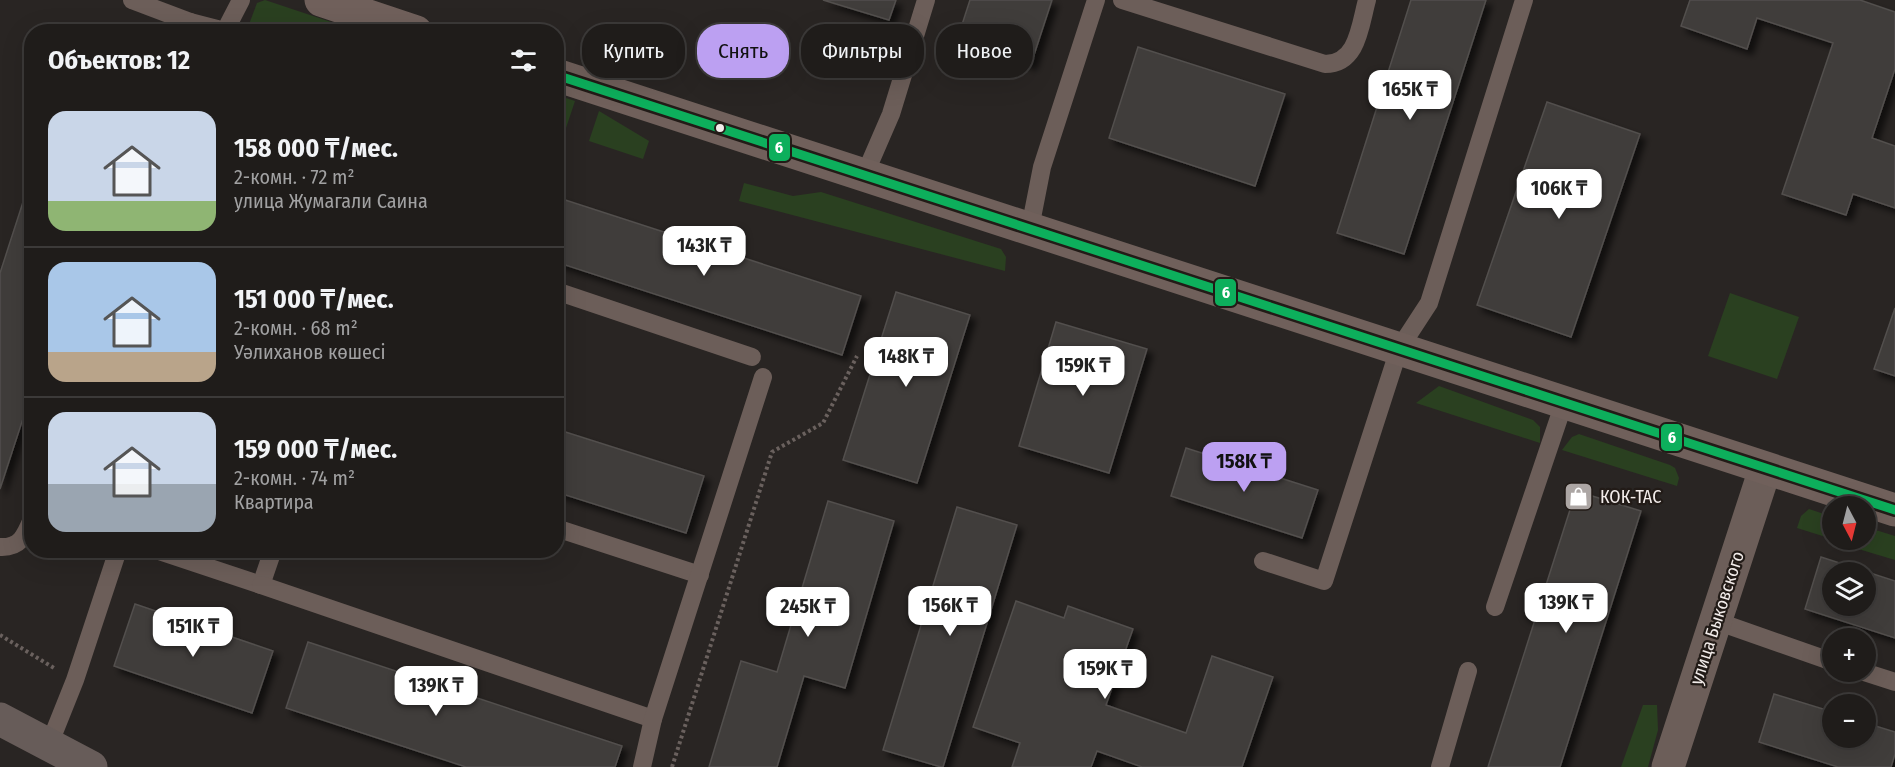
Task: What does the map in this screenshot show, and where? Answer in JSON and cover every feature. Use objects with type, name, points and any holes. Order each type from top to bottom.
[{"type":"highway","points":[[0,719],[91,767]]},
{"type":"street","points":[[321,0],[392,24]]},
{"type":"street","points":[[564,78],[1895,510]]},
{"type":"street","name":"улица Быковского","points":[[1668,767],[1765,469]]},
{"type":"lane","points":[[132,0],[182,24]]},
{"type":"lane","points":[[229,24],[241,0]]},
{"type":"lane","points":[[865,174],[891,114],[926,0]]},
{"type":"lane","points":[[1030,228],[1042,167],[1096,0]]},
{"type":"lane","points":[[1122,0],[1325,64],[1334,64],[1343,61],[1350,54],[1367,0]]},
{"type":"lane","points":[[1263,561],[1324,581],[1399,349],[1429,303],[1524,0]]},
{"type":"lane","points":[[564,294],[752,357]]},
{"type":"lane","points":[[642,767],[653,719],[763,377]]},
{"type":"lane","points":[[1495,607],[1564,403]]},
{"type":"lane","points":[[564,531],[700,575]]},
{"type":"lane","points":[[0,547],[12,547],[24,537]]},
{"type":"lane","points":[[49,745],[75,680],[115,558]]},
{"type":"lane","points":[[180,558],[653,719]]},
{"type":"lane","points":[[261,585],[270,558]]},
{"type":"lane","points":[[1716,621],[1822,658]]},
{"type":"lane","points":[[1440,767],[1468,671]]},
{"type":"lane","points":[[1876,676],[1895,682]]},
{"type":"path","points":[[672,767],[772,452],[823,423],[857,356]]},
{"type":"path","points":[[0,635],[75,680]]},
{"type":"green space","points":[[265,0],[337,24],[249,24],[257,3]]},
{"type":"green space","points":[[564,97],[575,101],[564,134]]},
{"type":"green space","points":[[599,111],[649,141],[643,159],[589,141]]},
{"type":"green space","points":[[744,183],[793,196],[821,192],[1001,249],[1006,257],[1005,271],[739,201]]},
{"type":"green space","points":[[1730,293],[1799,317],[1777,379],[1708,356]]},
{"type":"green space","points":[[1439,386],[1533,420],[1540,427],[1540,443],[1416,403]]},
{"type":"green space","points":[[1579,434],[1670,465],[1675,468],[1679,478],[1677,486],[1562,450],[1572,437]]},
{"type":"green space","points":[[1809,509],[1822,513],[1822,536],[1797,528],[1801,516]]},
{"type":"green space","points":[[1876,530],[1895,536],[1895,560],[1862,550],[1876,550]]},
{"type":"green space","points":[[1643,705],[1657,705],[1658,730],[1648,767],[1621,767]]},
{"type":"building","points":[[823,0],[896,0],[889,20]]},
{"type":"building","points":[[970,0],[1052,0],[1033,58],[1033,24],[962,24]]},
{"type":"building","points":[[1411,0],[1486,0],[1404,254],[1337,233]]},
{"type":"building","points":[[1690,0],[1860,0],[1895,12],[1895,69],[1872,138],[1895,146],[1895,208],[1853,194],[1846,215],[1782,194],[1833,43],[1757,18],[1747,49],[1681,26]]},
{"type":"building","points":[[1138,47],[1285,94],[1255,186],[1109,138]]},
{"type":"building","points":[[1547,102],[1640,134],[1571,337],[1477,305]]},
{"type":"building","points":[[24,199],[24,416],[0,489],[0,273]]},
{"type":"building","points":[[564,200],[861,296],[842,355],[564,265]]},
{"type":"building","points":[[896,292],[970,315],[917,483],[843,460]]},
{"type":"building","points":[[1895,308],[1895,376],[1874,369]]},
{"type":"building","points":[[1056,322],[1147,349],[1109,473],[1019,446]]},
{"type":"building","points":[[564,432],[704,476],[686,533],[564,495]]},
{"type":"building","points":[[1186,448],[1318,490],[1302,538],[1171,496]]},
{"type":"building","points":[[1576,491],[1641,511],[1560,767],[1488,767]]},
{"type":"building","points":[[828,501],[894,521],[845,688],[804,676],[777,767],[709,767],[741,661],[777,672]]},
{"type":"building","points":[[957,507],[1017,525],[943,767],[941,767],[883,750]]},
{"type":"building","points":[[1821,557],[1836,562],[1822,562],[1822,614],[1805,609]]},
{"type":"building","points":[[1876,575],[1895,581],[1895,638],[1876,632],[1876,628],[1864,628],[1827,616],[1876,616]]},
{"type":"building","points":[[1016,601],[1064,618],[1068,606],[1133,629],[1106,705],[1186,733],[1212,656],[1273,677],[1242,767],[1142,767],[1097,751],[1091,767],[1012,767],[1020,743],[973,727]]},
{"type":"building","points":[[135,604],[273,651],[252,713],[114,666]]},
{"type":"building","points":[[308,642],[622,746],[615,767],[466,767],[286,708]]},
{"type":"building","points":[[1774,694],[1822,709],[1822,748],[1876,748],[1876,726],[1895,732],[1895,754],[1891,767],[1838,767],[1759,742]]},
{"type":"transit line","name":"6","points":[[564,78],[1895,510]]},
{"type":"place","name":"КОК-ТАС","points":[[1579,497]]}]
